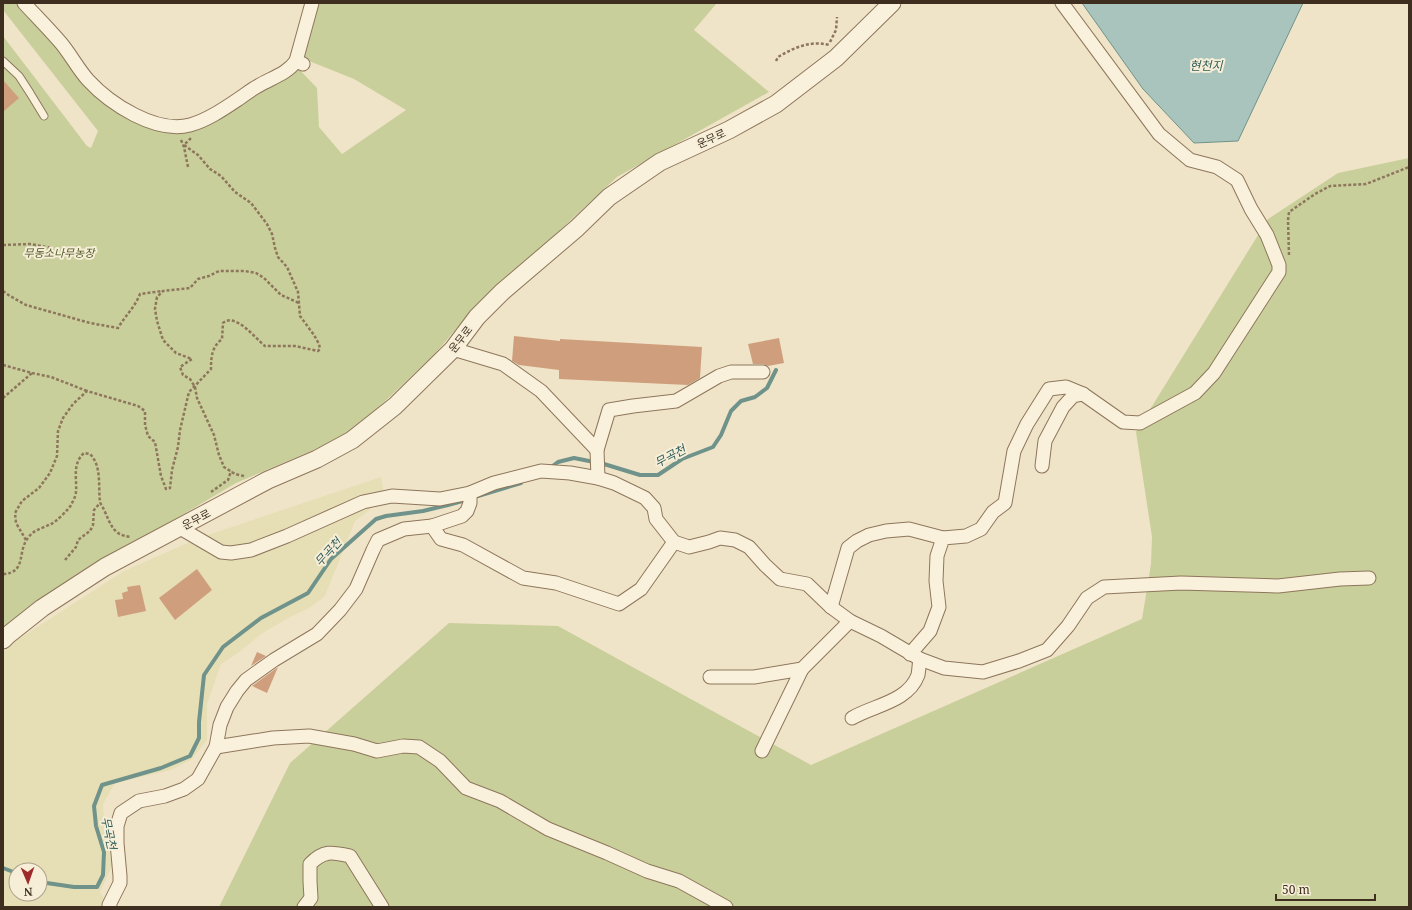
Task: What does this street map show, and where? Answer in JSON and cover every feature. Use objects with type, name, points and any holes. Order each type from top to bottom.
[{"type":"street","points":[[24,3],[60,42],[87,79],[99,91],[121,107],[161,126],[189,125],[203,120],[235,102],[257,86],[283,73],[293,65],[300,62],[312,3]]},
{"type":"street","name":"운무로","points":[[3,640],[42,608],[106,567],[268,480],[317,458],[352,440],[395,406],[453,349],[476,317],[577,228],[608,197],[660,162],[729,130],[776,104],[832,51],[892,3]]},
{"type":"street","points":[[832,607],[848,548],[869,535],[886,531],[909,529],[943,538],[966,536],[981,529],[993,512],[1005,504],[1014,451],[1027,424],[1049,389],[1066,387],[1083,394],[1123,422],[1140,423],[1195,394],[1214,372],[1279,272],[1280,265],[1267,235],[1251,209],[1237,180],[1217,167],[1190,160],[1159,134],[1062,3]]},
{"type":"street","points":[[453,349],[503,364],[516,373],[541,391],[597,450]]},
{"type":"street","points":[[598,478],[597,450],[609,410],[676,401],[719,376],[731,372],[763,372]]},
{"type":"street","points":[[1042,466],[1045,441],[1063,407],[1073,396],[1083,394]]},
{"type":"street","points":[[180,528],[221,552],[231,553],[251,550],[287,536],[363,502],[392,496],[440,499],[470,498],[494,483],[541,471],[598,478],[614,483],[645,498],[654,508],[656,519],[674,542],[689,547],[720,538],[735,540],[749,547],[780,579],[807,584],[850,621],[881,636],[915,656],[944,668],[983,672],[1019,661],[1047,650],[1068,626],[1087,598],[1104,587],[1181,583],[1278,586],[1340,579],[1369,578]]},
{"type":"street","points":[[110,907],[109,905],[120,883],[116,844],[117,826],[121,813],[139,801],[164,796],[184,789],[198,779],[216,747],[220,725],[227,707],[237,691],[246,680],[274,660],[317,634],[340,610],[356,589],[372,550],[378,540],[404,529],[432,526],[462,516],[467,511],[470,498]]},
{"type":"street","points":[[432,526],[441,539],[463,545],[523,578],[556,583],[620,604],[641,589],[674,542]]},
{"type":"street","points":[[852,718],[859,713],[882,706],[908,690],[918,675],[915,656],[930,631],[939,607],[936,581],[937,556],[943,538]]},
{"type":"street","points":[[762,751],[802,669],[850,621]]},
{"type":"street","points":[[710,677],[754,677],[802,669]]},
{"type":"street","points":[[216,747],[273,738],[310,736],[354,744],[377,751],[403,746],[419,746],[440,761],[466,788],[500,800],[548,829],[647,871],[679,881],[726,907]]},
{"type":"street","points":[[304,907],[311,898],[310,864],[319,855],[335,853],[350,856],[382,907]]},
{"type":"lane","points":[[3,61],[19,76],[44,116]]},
{"type":"path","points":[[776,61],[778,57],[802,45],[820,43],[832,51],[837,17]]},
{"type":"path","points":[[3,365],[32,374],[51,377],[87,391],[138,406],[145,411],[145,425],[148,436],[155,442],[161,476],[166,489],[170,488],[172,470],[189,392],[211,369],[212,353],[216,344],[222,339],[223,322],[231,319],[238,322],[265,346],[295,346],[318,351],[320,349],[319,344],[300,316],[298,292],[295,283],[287,267],[278,257],[274,248],[272,234],[259,213],[251,203],[235,192],[224,179],[210,169],[198,155],[161,126]]},
{"type":"path","points":[[184,145],[188,167]]},
{"type":"path","points":[[1279,272],[1285,270],[1288,264],[1289,212],[1298,204],[1330,186],[1366,184],[1409,167]]},
{"type":"path","points":[[3,245],[30,244],[52,248]]},
{"type":"path","points":[[3,291],[26,305],[90,323],[118,328],[136,303],[140,294],[190,288],[198,279],[219,271],[245,271],[256,273],[264,278],[281,295],[299,303]]},
{"type":"path","points":[[163,291],[157,297],[155,309],[163,340],[176,354],[192,359],[180,367],[182,375],[190,379],[195,387],[197,398],[214,435],[224,467],[235,474],[268,480]]},
{"type":"path","points":[[3,398],[32,374]]},
{"type":"path","points":[[26,540],[16,523],[15,513],[22,501],[39,488],[50,473],[57,456],[58,430],[63,418],[73,404],[87,391]]},
{"type":"path","points":[[3,574],[9,574],[16,571],[28,536],[41,528],[53,524],[70,507],[76,491],[76,470],[80,457],[84,453],[90,454],[96,464],[101,491],[100,503],[110,525],[116,532],[129,537],[134,536]]},
{"type":"path","points":[[206,495],[228,480],[230,471]]},
{"type":"path","points":[[65,560],[76,547],[78,540],[90,531],[93,525],[94,510],[100,503]]},
{"type":"shaded area","points":[[381,477],[385,498],[355,521],[325,596],[311,607],[261,634],[238,653],[221,664],[207,704],[207,740],[191,760],[171,770],[115,783],[103,804],[104,823],[112,866],[100,892],[110,907],[3,907],[3,653],[11,644],[124,571],[199,538]]},
{"type":"green space","name":"무동소나무농장","points":[[3,3],[20,3],[119,108],[178,128],[296,66],[317,88],[319,127],[342,154],[406,110],[354,79],[299,57],[316,3],[717,3],[694,30],[769,92],[617,177],[546,243],[478,303],[433,356],[349,435],[236,483],[128,547],[65,582],[3,628],[3,36],[87,146],[91,148],[98,131],[3,10]]},
{"type":"green space","points":[[1409,158],[1409,907],[219,907],[290,763],[449,623],[558,626],[811,765],[1142,619],[1151,564],[1152,537],[1136,432],[1268,219],[1338,173]]},
{"type":"water","name":"현천지","points":[[1082,3],[1303,3],[1238,141],[1194,143],[1143,89]]},
{"type":"building","points":[[3,80],[19,98],[3,112]]},
{"type":"building","points":[[514,336],[560,341],[560,339],[702,347],[700,378],[688,385],[559,379],[559,370],[519,365],[512,361]]},
{"type":"building","points":[[779,338],[784,363],[768,366],[763,364],[753,364],[748,344]]},
{"type":"building","points":[[197,569],[212,590],[175,620],[159,598]]},
{"type":"building","points":[[140,585],[146,611],[118,617],[115,600],[123,599],[122,593],[128,591],[127,587]]},
{"type":"building","points":[[257,652],[266,656],[251,666]]},
{"type":"building","points":[[278,667],[267,693],[252,686]]},
{"type":"waterway","name":"무곡천","points":[[550,468],[558,462],[574,458],[604,464],[640,475],[658,475],[682,459],[713,447],[721,435],[731,411],[741,401],[755,397],[767,388],[776,370]]},
{"type":"waterway","name":"무곡천","points":[[478,496],[521,483]]},
{"type":"waterway","name":"무곡천","points":[[48,883],[74,887],[97,887],[103,875],[104,852],[96,826],[94,806],[102,785],[161,768],[190,756],[199,738],[199,722],[204,675],[223,647],[261,618],[308,593],[331,559],[376,519],[386,516],[423,511],[466,500]]},
{"type":"waterway","name":"무곡천","points":[[3,868],[8,870]]}]
